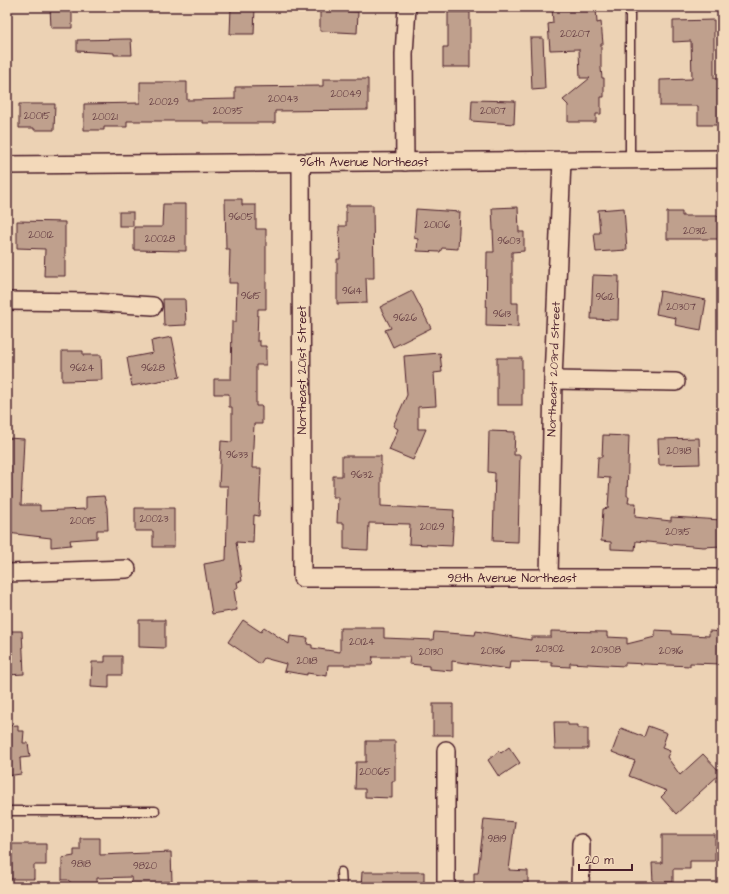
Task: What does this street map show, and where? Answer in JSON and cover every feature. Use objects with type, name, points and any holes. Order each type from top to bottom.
[{"type":"street","points":[[405,162],[404,54],[407,7]]},
{"type":"street","name":"96th Avenue Northeast","points":[[7,165],[722,159]]},
{"type":"street","name":"Northeast 203rd Street","points":[[549,578],[553,380],[562,160]]},
{"type":"street","name":"Northeast 201st Street","points":[[301,162],[302,578]]},
{"type":"street","points":[[7,301],[92,302],[153,306]]},
{"type":"street","points":[[553,380],[676,382]]},
{"type":"street","points":[[7,573],[127,570]]},
{"type":"street","name":"98th Avenue Northeast","points":[[302,578],[722,578]]},
{"type":"street","points":[[446,750],[446,887]]},
{"type":"street","points":[[580,887],[581,843]]},
{"type":"lane","points":[[630,7],[630,160]]},
{"type":"lane","points":[[7,811],[155,811]]},
{"type":"lane","points":[[341,872],[342,887]]},
{"type":"building","points":[[50,7],[72,7],[72,28],[51,28]]},
{"type":"building","points":[[231,7],[255,7],[254,34],[230,34]]},
{"type":"building","points":[[552,7],[596,7],[597,23],[601,22],[603,44],[601,44],[601,68],[602,78],[604,78],[604,97],[601,97],[601,114],[596,114],[596,122],[568,122],[568,105],[563,100],[590,78],[580,78],[579,49],[550,50],[548,24],[553,23]]},
{"type":"building","points":[[320,10],[358,12],[357,33],[320,31]]},
{"type":"building","points":[[448,12],[470,12],[470,67],[443,67],[443,47],[448,47]]},
{"type":"building","points":[[714,20],[714,78],[722,77],[722,125],[698,125],[698,106],[660,106],[660,80],[692,79],[691,41],[673,42],[673,21]]},
{"type":"building","points":[[530,38],[543,38],[545,89],[532,90]]},
{"type":"building","points":[[131,39],[132,55],[114,55],[114,53],[77,51],[77,40]]},
{"type":"building","points":[[323,79],[368,79],[368,110],[275,111],[275,123],[127,121],[127,127],[104,127],[104,130],[84,130],[84,104],[140,103],[140,82],[187,82],[187,100],[235,99],[235,87],[323,86]]},
{"type":"building","points":[[472,100],[515,101],[514,124],[471,121]]},
{"type":"building","points":[[19,104],[55,104],[54,130],[19,128]]},
{"type":"building","points":[[225,199],[242,199],[242,205],[256,205],[256,229],[266,229],[266,309],[258,309],[257,341],[260,341],[260,346],[266,346],[266,365],[256,365],[256,406],[262,406],[262,424],[254,424],[252,468],[261,468],[259,516],[254,515],[253,543],[236,542],[242,581],[237,582],[238,587],[234,590],[237,610],[212,614],[204,564],[226,560],[228,486],[219,486],[221,441],[232,442],[232,407],[229,407],[229,394],[214,394],[214,379],[231,379],[232,322],[236,322],[237,283],[229,283],[230,249],[226,249]]},
{"type":"building","points":[[163,204],[186,204],[186,251],[134,250],[134,227],[162,227]]},
{"type":"building","points":[[346,205],[373,205],[374,278],[366,278],[367,303],[337,304],[337,259],[340,259],[339,226],[346,226]]},
{"type":"building","points":[[518,207],[519,232],[524,232],[524,251],[512,252],[512,303],[518,303],[518,327],[486,326],[487,252],[494,252],[492,208]]},
{"type":"building","points":[[624,208],[627,250],[596,252],[594,233],[600,233],[598,210]]},
{"type":"building","points":[[416,209],[460,212],[458,249],[442,248],[440,252],[417,251],[418,239],[414,238]]},
{"type":"building","points":[[119,212],[133,212],[133,226],[119,226]]},
{"type":"building","points":[[667,212],[682,212],[682,216],[720,216],[720,223],[722,223],[722,239],[667,239]]},
{"type":"building","points":[[17,221],[65,222],[65,276],[44,276],[45,249],[17,248]]},
{"type":"building","points":[[593,275],[619,276],[618,320],[591,319]]},
{"type":"building","points":[[412,291],[431,328],[393,347],[385,330],[391,328],[380,307]]},
{"type":"building","points":[[660,291],[706,300],[701,330],[675,325],[676,318],[656,314]]},
{"type":"building","points":[[163,299],[185,299],[186,325],[164,326]]},
{"type":"building","points":[[172,337],[180,377],[132,386],[127,358],[153,353],[151,341]]},
{"type":"building","points":[[62,351],[83,351],[83,355],[101,355],[102,380],[62,381]]},
{"type":"building","points":[[440,353],[442,372],[434,373],[436,406],[418,407],[418,429],[426,429],[413,460],[389,450],[398,429],[393,426],[407,395],[404,356]]},
{"type":"building","points":[[497,358],[522,358],[522,405],[497,405]]},
{"type":"building","points":[[489,431],[515,432],[514,455],[520,455],[518,542],[493,541],[495,473],[488,472]]},
{"type":"building","points":[[603,435],[629,436],[627,496],[629,496],[628,503],[636,503],[635,517],[671,521],[671,517],[722,520],[722,546],[703,547],[636,541],[635,550],[611,549],[611,542],[601,541],[603,509],[608,508],[610,478],[597,477],[598,457],[602,457]]},
{"type":"building","points":[[7,438],[24,439],[21,505],[40,505],[40,511],[86,509],[86,497],[104,496],[107,508],[108,530],[97,530],[97,538],[70,540],[71,545],[51,547],[51,538],[7,533]]},
{"type":"building","points":[[699,438],[700,464],[659,465],[658,439]]},
{"type":"building","points":[[342,456],[381,456],[381,506],[454,510],[452,546],[409,544],[410,524],[369,523],[368,550],[344,549],[344,523],[337,523],[338,497],[333,497],[333,476],[342,476]]},
{"type":"building","points":[[135,508],[174,508],[174,547],[153,547],[153,531],[135,531]]},
{"type":"building","points":[[139,620],[165,620],[165,648],[139,647]]},
{"type":"building","points":[[243,620],[261,632],[264,627],[289,644],[290,636],[308,638],[307,644],[312,645],[312,648],[340,652],[340,628],[384,628],[384,638],[433,640],[434,632],[475,635],[476,631],[531,640],[531,637],[551,637],[551,631],[607,632],[607,637],[627,638],[627,644],[655,637],[655,630],[672,631],[672,634],[709,636],[709,631],[722,632],[722,664],[690,663],[690,666],[625,663],[625,666],[570,663],[570,667],[552,666],[552,662],[510,661],[509,669],[452,661],[452,671],[429,669],[429,666],[409,664],[410,657],[373,657],[372,665],[328,665],[327,676],[307,673],[307,675],[284,671],[286,664],[264,658],[260,664],[228,642]]},
{"type":"building","points":[[7,631],[22,631],[24,674],[7,675]]},
{"type":"building","points":[[105,656],[122,656],[122,675],[109,675],[109,688],[91,687],[92,662],[105,662]]},
{"type":"building","points":[[433,704],[453,704],[453,735],[433,735]]},
{"type":"building","points":[[554,722],[568,722],[568,725],[578,725],[578,728],[588,728],[588,749],[555,749]]},
{"type":"building","points":[[18,725],[18,731],[24,731],[23,743],[28,743],[30,757],[20,758],[21,774],[7,776],[7,726]]},
{"type":"building","points":[[648,726],[667,733],[662,748],[670,751],[667,757],[680,775],[703,754],[721,773],[676,814],[661,797],[667,791],[629,776],[635,761],[612,752],[621,728],[644,737]]},
{"type":"building","points":[[366,741],[395,741],[395,781],[392,781],[392,798],[365,797],[365,789],[355,789],[356,762],[366,762]]},
{"type":"building","points":[[509,747],[520,763],[499,777],[488,760],[499,751],[501,753]]},
{"type":"building","points":[[484,819],[515,822],[509,870],[528,871],[528,887],[474,887],[474,873],[478,873]]},
{"type":"building","points":[[662,835],[715,835],[715,861],[690,861],[690,869],[673,869],[673,882],[653,882],[652,863],[662,863]]},
{"type":"building","points":[[80,838],[100,838],[100,855],[171,852],[172,882],[163,882],[163,887],[132,887],[131,877],[97,878],[97,883],[83,887],[76,887],[68,880],[62,880],[62,858],[74,856],[74,850],[80,850]]},
{"type":"building","points":[[7,844],[46,844],[46,865],[34,865],[34,879],[7,879]]},
{"type":"building","points":[[362,872],[424,872],[424,886],[361,887]]}]
